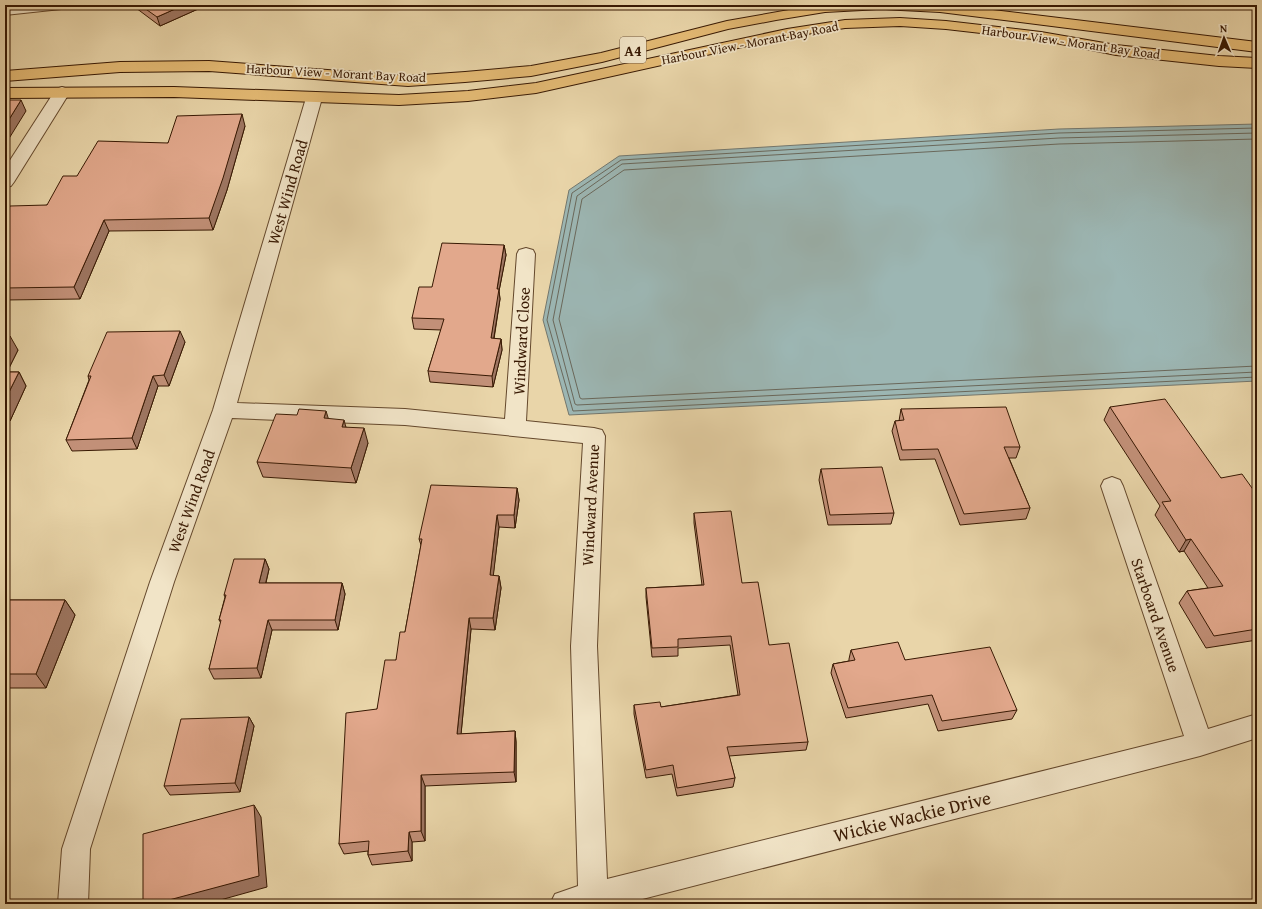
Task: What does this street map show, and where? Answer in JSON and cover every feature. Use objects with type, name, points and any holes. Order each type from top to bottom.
[{"type":"highway","name":"Harbour View - Morant Bay Road","points":[[5,76],[120,67],[209,66],[408,81],[465,77],[531,71],[602,57],[727,25],[776,16],[825,8],[881,5],[940,8],[1257,47]]},
{"type":"highway","name":"Harbour View - Morant Bay Road","points":[[5,93],[174,92],[399,100],[468,96],[536,88],[787,33],[853,24],[900,22],[946,25],[1042,36],[1116,50],[1219,61],[1257,63]]},
{"type":"street","points":[[5,11],[61,5]]},
{"type":"street","points":[[5,182],[62,92]]},
{"type":"street","name":"West Wind Road","points":[[73,904],[76,849],[162,582],[224,410],[314,98]]},
{"type":"street","name":"Windward Close","points":[[515,428],[526,254]]},
{"type":"street","name":"Windward Avenue","points":[[224,410],[405,416],[594,436],[584,646],[593,896]]},
{"type":"street","name":"Starboard Avenue","points":[[1112,486],[1200,744]]},
{"type":"street","name":"Wickie Wackie Drive","points":[[566,904],[1200,744],[1257,726]]},
{"type":"water","points":[[1257,124],[1257,381],[569,415],[543,320],[569,190],[619,156],[1059,129]]},
{"type":"building","points":[[140,5],[184,5],[157,17]]},
{"type":"building","points":[[5,100],[21,100],[5,126]]},
{"type":"building","points":[[242,114],[223,178],[209,218],[104,220],[74,287],[5,288],[5,244],[7,240],[5,240],[5,217],[10,206],[47,205],[63,176],[77,176],[98,141],[168,143],[177,116]]},
{"type":"building","points":[[442,243],[504,245],[491,338],[501,339],[492,376],[428,371],[444,319],[412,318],[419,287],[432,287]]},
{"type":"building","points":[[180,331],[164,375],[153,376],[132,438],[66,440],[91,376],[88,376],[107,332]]},
{"type":"building","points":[[5,336],[10,336],[5,347]]},
{"type":"building","points":[[5,372],[19,372],[5,400]]},
{"type":"building","points":[[1165,399],[1221,478],[1242,474],[1257,495],[1257,629],[1214,636],[1187,591],[1223,586],[1191,539],[1186,540],[1162,502],[1171,501],[1110,407]]},
{"type":"building","points":[[1006,407],[1020,447],[1004,447],[1030,508],[964,514],[938,449],[902,450],[895,421],[904,420],[901,409]]},
{"type":"building","points":[[299,409],[326,411],[324,418],[344,420],[342,427],[364,428],[351,468],[257,462],[276,414],[297,415]]},
{"type":"building","points":[[882,467],[894,513],[830,515],[821,469]]},
{"type":"building","points":[[431,485],[517,488],[514,515],[497,515],[490,575],[499,576],[493,618],[469,618],[457,734],[515,731],[514,772],[421,775],[421,831],[409,832],[408,851],[368,855],[369,841],[339,844],[346,713],[377,709],[385,660],[396,660],[400,632],[405,632],[422,539],[419,539]]},
{"type":"building","points":[[731,511],[742,583],[758,582],[769,645],[789,643],[808,742],[727,747],[735,778],[677,788],[673,765],[646,770],[634,705],[660,702],[661,707],[740,695],[731,636],[678,639],[678,647],[652,648],[646,588],[704,585],[694,513]]},
{"type":"building","points":[[234,559],[265,559],[259,583],[342,583],[335,620],[268,620],[257,668],[209,669],[221,620],[219,620],[226,595],[224,595]]},
{"type":"building","points":[[5,600],[65,600],[36,674],[5,674]]},
{"type":"building","points":[[898,642],[905,660],[990,647],[1017,710],[942,721],[932,695],[848,708],[833,664],[855,660],[851,650]]},
{"type":"building","points":[[249,717],[235,783],[164,786],[181,719]]},
{"type":"building","points":[[254,805],[259,876],[154,904],[143,904],[143,834]]}]
